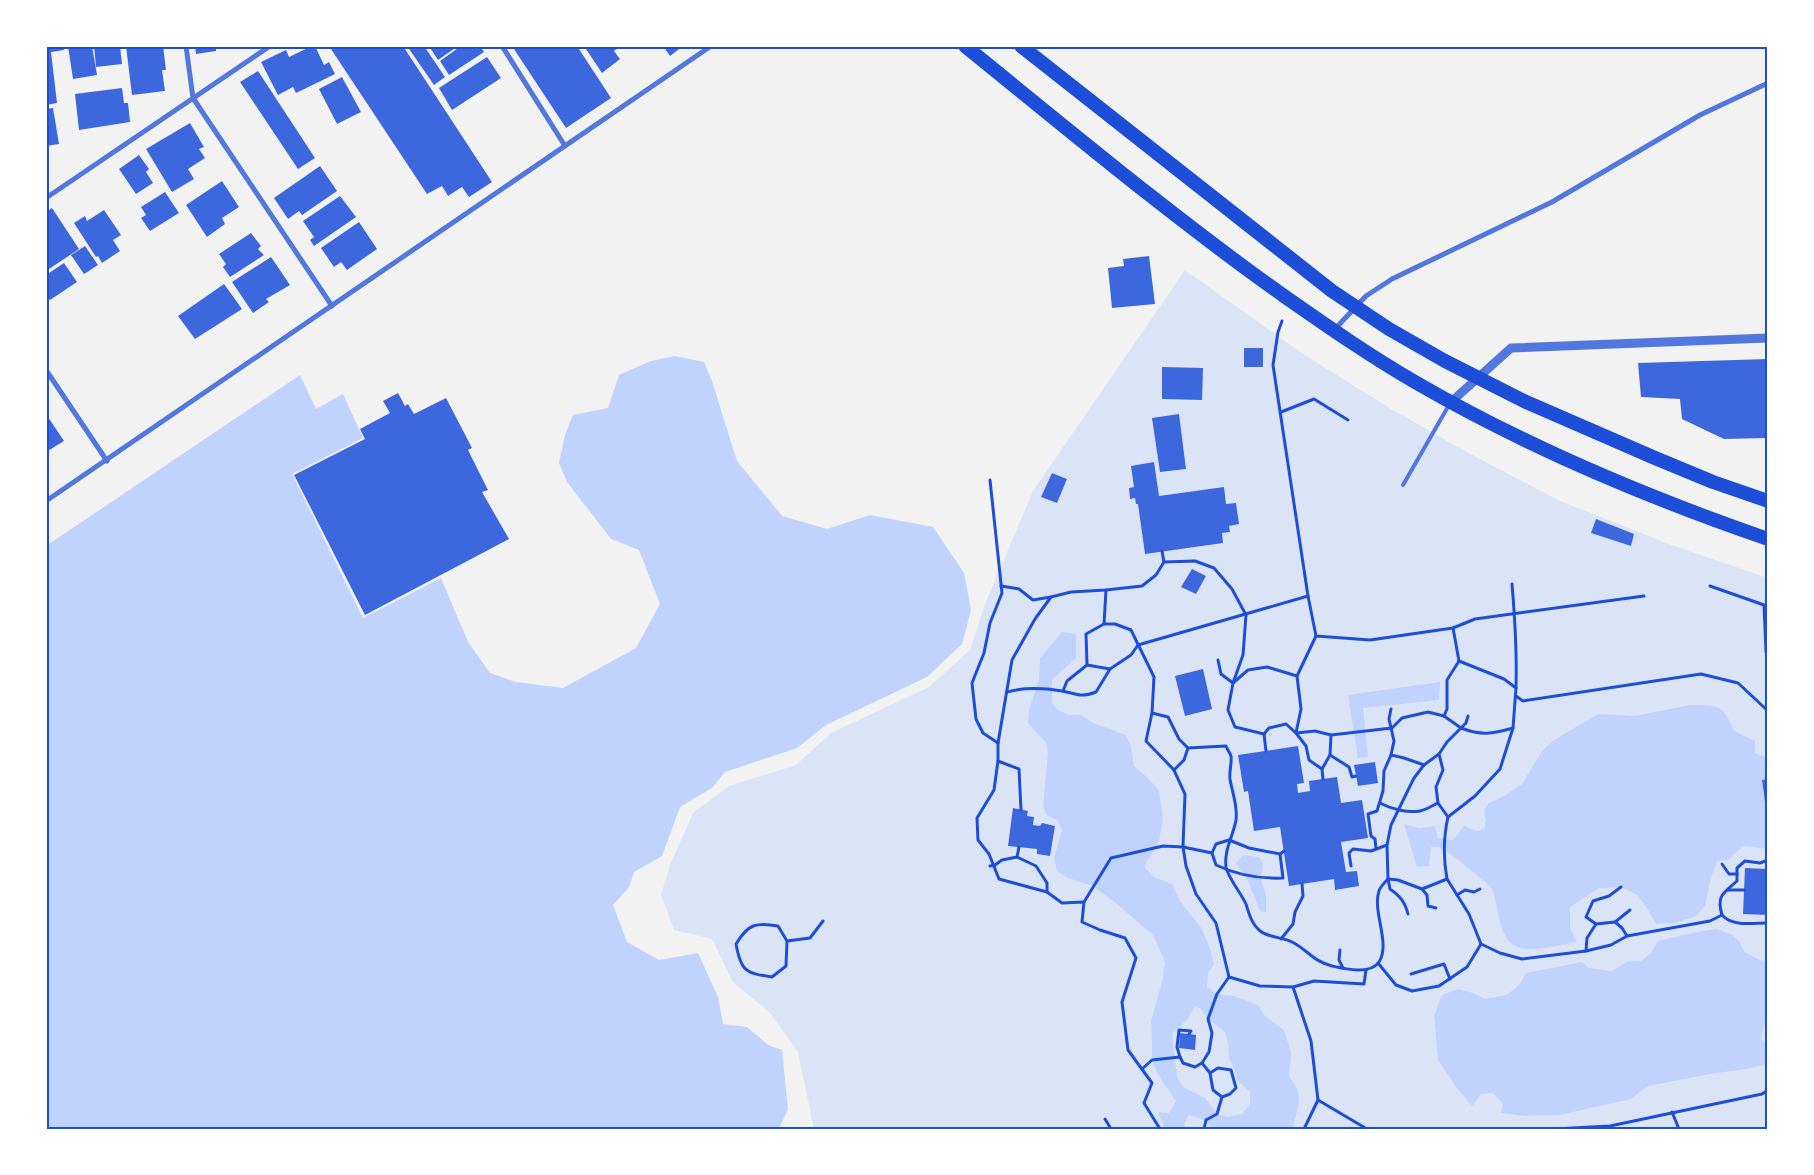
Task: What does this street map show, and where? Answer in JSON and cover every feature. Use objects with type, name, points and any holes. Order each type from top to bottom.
[{"type":"highway","points":[[965,46],[1128,179],[1230,257],[1334,330],[1408,378],[1532,443],[1604,476],[1679,507],[1768,539]]},
{"type":"highway","points":[[1020,46],[1308,272],[1355,307],[1417,346],[1526,402],[1713,482],[1768,501]]},
{"type":"street","points":[[186,46],[193,98],[332,306]]},
{"type":"street","points":[[46,198],[270,46]]},
{"type":"street","points":[[502,46],[566,146]]},
{"type":"street","points":[[46,500],[107,461],[711,46]]},
{"type":"street","points":[[1334,330],[1366,296],[1392,279],[1552,202],[1700,115],[1768,83]]},
{"type":"street","points":[[1451,402],[1512,348],[1768,338]]},
{"type":"street","points":[[46,370],[107,461]]},
{"type":"lane","points":[[1403,486],[1451,402]]},
{"type":"path","points":[[1290,300],[1278,332],[1273,365],[1308,596],[1316,636],[1297,676],[1301,709],[1296,733]]},
{"type":"path","points":[[1281,412],[1314,399],[1348,420]]},
{"type":"path","points":[[990,480],[1002,594],[990,623],[984,653],[972,682],[976,718],[983,732],[998,743]]},
{"type":"path","points":[[1001,586],[1019,589],[1034,600],[1071,592],[1142,586],[1156,575],[1164,562],[1162,551]]},
{"type":"path","points":[[1164,562],[1195,562],[1214,568],[1232,589],[1246,615],[1243,655],[1233,683],[1228,710],[1235,727],[1264,734]]},
{"type":"path","points":[[1512,584],[1517,659],[1513,728],[1500,769],[1475,796],[1448,817],[1443,839],[1447,879],[1469,914],[1481,944],[1500,953],[1522,959],[1586,951],[1610,945],[1627,936],[1710,921],[1722,915]]},
{"type":"path","points":[[1710,586],[1764,605],[1766,652],[1768,655]]},
{"type":"path","points":[[1104,624],[1106,590]]},
{"type":"path","points":[[1007,692],[1021,688],[1063,691],[1084,696],[1096,692],[1110,668],[1131,655],[1138,645],[1308,596]]},
{"type":"path","points":[[1316,636],[1370,640],[1453,628],[1475,619],[1644,596]]},
{"type":"path","points":[[1051,597],[1035,619],[1012,660],[998,743],[998,761],[994,790],[978,818],[978,840],[989,854],[999,879],[1047,892],[1062,903],[1084,902]]},
{"type":"path","points":[[1087,665],[1086,634],[1104,624],[1115,624],[1131,630],[1154,677],[1152,713],[1146,741],[1174,770],[1186,794],[1183,847],[1186,866],[1196,894],[1216,923],[1229,977]]},
{"type":"path","points":[[1444,716],[1447,708],[1447,680],[1459,661],[1453,628]]},
{"type":"path","points":[[1218,660],[1221,674],[1233,683]]},
{"type":"path","points":[[1459,661],[1504,679],[1516,688]]},
{"type":"path","points":[[1063,691],[1068,681],[1087,665],[1110,668]]},
{"type":"path","points":[[1233,683],[1248,670],[1267,667],[1297,676]]},
{"type":"path","points":[[1516,696],[1523,701],[1701,674],[1738,683],[1768,711]]},
{"type":"path","points":[[1376,849],[1375,839],[1371,836],[1367,822],[1368,814],[1377,811],[1380,803],[1384,772],[1394,741],[1389,719],[1391,709]]},
{"type":"path","points":[[1296,733],[1315,731],[1331,735],[1392,728],[1402,718],[1428,712],[1444,716],[1460,728],[1475,734],[1492,734],[1513,728]]},
{"type":"path","points":[[1152,713],[1168,717],[1179,739],[1188,748],[1226,746],[1231,756],[1230,778],[1235,797],[1236,818],[1225,854],[1226,870],[1236,885],[1246,904],[1250,918],[1258,930],[1268,936],[1293,942],[1314,959],[1330,966],[1366,970],[1372,968],[1378,963],[1382,953],[1378,906],[1379,891],[1388,879]]},
{"type":"path","points":[[1408,914],[1406,903],[1398,894],[1390,889],[1388,879],[1387,845],[1391,825],[1414,778],[1424,765],[1439,754],[1447,742],[1466,723],[1468,716]]},
{"type":"path","points":[[1266,751],[1264,734],[1269,728],[1286,724],[1306,746],[1309,760],[1322,769]]},
{"type":"path","points":[[1324,780],[1322,769],[1330,755],[1331,735]]},
{"type":"path","points":[[1174,770],[1184,760],[1188,748]]},
{"type":"path","points":[[1439,754],[1442,770],[1436,787],[1438,803],[1448,817]]},
{"type":"path","points":[[1330,755],[1349,767],[1352,777],[1356,776]]},
{"type":"path","points":[[1391,755],[1424,765]]},
{"type":"path","points":[[998,761],[1019,769],[1020,810]]},
{"type":"path","points":[[1380,803],[1387,808],[1420,811],[1438,803]]},
{"type":"path","points":[[1229,840],[1249,848],[1282,853],[1282,878],[1261,878],[1226,870],[1216,865],[1212,853],[1216,844],[1229,840]]},
{"type":"path","points":[[1351,866],[1349,853],[1353,849],[1371,851],[1387,845]]},
{"type":"path","points":[[1160,1129],[1144,1103],[1152,1083],[1128,1050],[1122,1002],[1136,958],[1125,938],[1082,922],[1084,902],[1092,886],[1111,858],[1164,846],[1183,847],[1212,853]]},
{"type":"path","points":[[1017,857],[1019,847]]},
{"type":"path","points":[[990,866],[995,866],[1002,860],[1017,857],[1036,866],[1047,883],[1047,892]]},
{"type":"path","points":[[1768,860],[1760,863],[1745,861],[1737,868],[1737,881],[1721,895],[1719,906],[1722,915],[1728,921],[1736,923],[1768,923]]},
{"type":"path","points":[[1722,864],[1728,874],[1737,874]]},
{"type":"path","points":[[1388,879],[1398,880],[1422,889],[1427,895],[1428,906],[1436,908]]},
{"type":"path","points":[[1422,889],[1447,879]]},
{"type":"path","points":[[1281,939],[1293,924],[1295,912],[1303,896],[1302,884]]},
{"type":"path","points":[[1622,887],[1610,896],[1593,900],[1586,916],[1596,924],[1615,922],[1630,910]]},
{"type":"path","points":[[1458,895],[1465,890],[1474,892],[1480,888]]},
{"type":"path","points":[[1728,890],[1744,890]]},
{"type":"path","points":[[787,941],[810,938],[823,921]]},
{"type":"path","points":[[1615,922],[1627,936]]},
{"type":"path","points":[[761,923],[778,926],[787,941],[786,966],[772,977],[750,974],[739,961],[736,944],[744,931],[761,923]]},
{"type":"path","points":[[1586,951],[1587,938],[1596,924]]},
{"type":"path","points":[[1378,963],[1396,985],[1412,991],[1439,986],[1450,979],[1467,967],[1481,944]]},
{"type":"path","points":[[1340,950],[1339,960],[1343,968]]},
{"type":"path","points":[[1411,974],[1444,964],[1450,979]]},
{"type":"path","points":[[1229,977],[1260,986],[1293,987],[1314,981],[1364,984],[1366,970]]},
{"type":"path","points":[[1189,1034],[1191,1032],[1179,1030],[1176,1047],[1183,1063],[1195,1066],[1202,1063],[1209,1052],[1212,1032],[1208,1019],[1216,994],[1229,977]]},
{"type":"path","points":[[1293,987],[1311,1041],[1318,1100],[1304,1129]]},
{"type":"path","points":[[1142,1069],[1152,1060],[1180,1057]]},
{"type":"path","points":[[1202,1063],[1210,1073],[1212,1090],[1222,1097]]},
{"type":"path","points":[[1210,1073],[1218,1068],[1231,1070],[1236,1088],[1230,1094],[1222,1097]]},
{"type":"path","points":[[1553,1129],[1610,1128],[1672,1112],[1762,1094],[1768,1090]]},
{"type":"path","points":[[1204,1129],[1206,1120],[1217,1114],[1222,1097]]},
{"type":"path","points":[[1318,1100],[1367,1129]]},
{"type":"path","points":[[1672,1112],[1679,1129]]},
{"type":"path","points":[[1105,1119],[1111,1129]]},
{"type":"path","points":[[1353,1129],[1356,1123]]},
{"type":"path","points":[[1447,1129],[1458,1129]]},
{"type":"shaded area","points":[[1185,270],[1306,356],[1393,410],[1463,450],[1558,500],[1669,544],[1768,578],[1768,1129],[814,1129],[798,1052],[770,1013],[733,982],[712,939],[674,930],[661,895],[670,865],[693,813],[729,786],[796,765],[831,733],[929,687],[970,650],[985,604],[1033,491]]},
{"type":"water","points":[[675,356],[704,362],[712,381],[737,461],[782,516],[827,529],[870,515],[933,527],[964,573],[971,610],[962,644],[927,677],[826,725],[797,748],[725,772],[712,788],[680,807],[662,856],[634,872],[629,887],[613,905],[627,942],[659,960],[698,953],[718,997],[723,1024],[747,1027],[768,1045],[782,1050],[788,1109],[779,1129],[46,1129],[46,546],[300,375],[316,409],[343,394],[363,438],[292,474],[363,618],[441,578],[468,642],[490,673],[516,682],[563,688],[636,648],[660,604],[639,550],[611,539],[567,482],[559,463],[565,435],[573,415],[608,408],[619,375],[651,361]]},
{"type":"water","points":[[1062,632],[1076,634],[1076,658],[1052,680],[1052,703],[1058,710],[1069,715],[1081,715],[1093,723],[1126,735],[1131,747],[1134,766],[1159,791],[1163,820],[1159,840],[1146,862],[1145,868],[1154,877],[1172,884],[1180,901],[1202,929],[1214,964],[1208,973],[1207,987],[1217,994],[1234,996],[1258,1005],[1265,1016],[1284,1030],[1291,1052],[1289,1076],[1297,1089],[1299,1100],[1293,1127],[1286,1129],[1214,1129],[1205,1120],[1189,1115],[1184,1124],[1186,1129],[1165,1129],[1158,1112],[1169,1113],[1176,1101],[1158,1074],[1152,1060],[1151,1021],[1162,982],[1165,962],[1153,935],[1117,904],[1093,886],[1068,878],[1057,871],[1054,858],[1062,830],[1057,820],[1047,815],[1043,806],[1048,753],[1046,743],[1028,723],[1029,710],[1039,679],[1040,658]],"holes":[[[1194,1007],[1200,1008],[1208,1019],[1225,1032],[1229,1058],[1234,1067],[1237,1080],[1250,1092],[1250,1105],[1242,1114],[1227,1117],[1217,1114],[1205,1098],[1183,1087],[1177,1077],[1172,1033],[1188,1019]]]},
{"type":"water","points":[[1440,682],[1439,700],[1363,708],[1368,757],[1358,758],[1348,695]]},
{"type":"water","points":[[1690,705],[1713,706],[1723,711],[1734,731],[1755,741],[1755,753],[1768,758],[1768,849],[1743,846],[1728,860],[1717,861],[1711,877],[1705,906],[1696,916],[1676,923],[1656,924],[1637,895],[1622,887],[1599,888],[1570,907],[1570,928],[1577,942],[1524,949],[1515,946],[1504,933],[1492,889],[1466,866],[1442,849],[1431,847],[1429,866],[1417,867],[1404,824],[1419,828],[1435,826],[1438,838],[1453,840],[1464,826],[1477,831],[1484,829],[1486,820],[1484,810],[1489,803],[1522,784],[1542,751],[1554,740],[1598,714],[1635,716]]},
{"type":"water","points":[[1243,855],[1259,857],[1263,863],[1261,879],[1266,895],[1266,912],[1260,911],[1246,876],[1236,864]]},
{"type":"water","points":[[1716,929],[1731,934],[1740,942],[1744,952],[1768,962],[1768,1009],[1761,1039],[1768,1046],[1768,1064],[1648,1086],[1631,1099],[1559,1115],[1527,1116],[1501,1113],[1503,1104],[1493,1093],[1481,1094],[1472,1106],[1438,1060],[1434,1016],[1442,995],[1458,989],[1485,999],[1507,995],[1520,984],[1526,973],[1582,962],[1589,968],[1612,971],[1628,961],[1641,961],[1651,953],[1658,941]]},
{"type":"building","points":[[46,46],[63,46],[64,50],[51,52],[57,103],[46,105]]},
{"type":"building","points":[[68,46],[92,46],[97,75],[73,79]]},
{"type":"building","points":[[94,46],[120,46],[122,64],[96,67]]},
{"type":"building","points":[[126,46],[163,46],[166,70],[162,70],[165,91],[132,95]]},
{"type":"building","points":[[195,46],[225,47],[216,49],[216,51],[196,54]]},
{"type":"building","points":[[315,46],[324,65],[329,62],[335,74],[296,93],[293,87],[278,95],[261,62],[286,50],[289,57]]},
{"type":"building","points":[[329,46],[403,46],[492,182],[469,197],[462,187],[448,196],[442,186],[427,194]]},
{"type":"building","points":[[407,46],[424,46],[445,77],[434,85]]},
{"type":"building","points":[[429,46],[458,46],[438,60]]},
{"type":"building","points":[[461,46],[480,46],[484,52],[449,75],[440,61]]},
{"type":"building","points":[[512,46],[577,46],[611,98],[566,128]]},
{"type":"building","points":[[584,46],[620,46],[614,51],[620,59],[602,73]]},
{"type":"building","points":[[663,46],[683,46],[670,56]]},
{"type":"building","points":[[487,57],[501,78],[452,110],[439,88]]},
{"type":"building","points":[[258,71],[315,158],[298,169],[240,82]]},
{"type":"building","points":[[342,77],[361,112],[337,124],[319,89]]},
{"type":"building","points":[[122,88],[124,103],[128,103],[130,122],[79,130],[75,94]]},
{"type":"building","points":[[53,108],[59,144],[46,146],[46,109]]},
{"type":"building","points":[[190,123],[204,147],[199,149],[205,158],[188,169],[194,179],[172,192],[146,149]]},
{"type":"building","points":[[139,155],[149,169],[146,172],[153,183],[136,194],[119,169]]},
{"type":"building","points":[[320,166],[337,191],[302,215],[299,211],[288,219],[274,198]]},
{"type":"building","points":[[222,181],[239,207],[222,218],[225,224],[207,237],[186,205]]},
{"type":"building","points":[[165,192],[179,213],[150,231],[141,218],[146,215],[141,207]]},
{"type":"building","points":[[340,196],[356,217],[314,246],[310,240],[314,237],[303,221]]},
{"type":"building","points":[[52,208],[79,249],[46,271],[46,212]]},
{"type":"building","points":[[104,210],[121,235],[113,240],[120,251],[102,263],[74,223],[85,216],[87,221]]},
{"type":"building","points":[[359,222],[377,249],[347,270],[341,262],[334,267],[321,248]]},
{"type":"building","points":[[251,233],[261,246],[258,249],[264,255],[230,277],[223,267],[226,264],[219,254]]},
{"type":"building","points":[[85,246],[98,265],[84,274],[71,255]]},
{"type":"building","points":[[1149,256],[1155,304],[1112,308],[1108,268],[1124,266],[1123,259]]},
{"type":"building","points":[[271,257],[290,285],[266,299],[269,302],[253,313],[232,282]]},
{"type":"building","points":[[64,263],[77,282],[50,300],[46,295],[46,275]]},
{"type":"building","points":[[224,284],[242,309],[195,339],[178,316]]},
{"type":"building","points":[[1244,348],[1263,348],[1263,367],[1244,367]]},
{"type":"building","points":[[1768,359],[1768,438],[1724,439],[1682,419],[1680,399],[1641,397],[1638,363]]},
{"type":"building","points":[[1162,367],[1203,368],[1202,400],[1162,399]]},
{"type":"building","points":[[398,393],[405,406],[408,404],[414,414],[446,398],[472,448],[468,450],[488,490],[482,492],[509,539],[365,615],[294,475],[365,439],[360,429],[390,413],[383,401]]},
{"type":"building","points":[[46,414],[64,441],[46,452]]},
{"type":"building","points":[[1179,414],[1186,469],[1160,472],[1152,418]]},
{"type":"building","points":[[1154,462],[1159,496],[1224,487],[1226,504],[1236,503],[1239,524],[1229,526],[1230,532],[1222,533],[1223,543],[1145,554],[1138,504],[1136,504],[1135,498],[1130,499],[1129,488],[1134,487],[1131,466]]},
{"type":"building","points":[[1052,473],[1067,479],[1057,503],[1041,497]]},
{"type":"building","points":[[1596,519],[1634,534],[1631,546],[1591,533]]},
{"type":"building","points":[[1192,569],[1206,576],[1196,594],[1181,587]]},
{"type":"building","points":[[1203,669],[1212,709],[1185,716],[1175,676]]},
{"type":"building","points":[[1298,746],[1304,783],[1297,784],[1298,793],[1310,791],[1309,781],[1337,777],[1341,803],[1362,800],[1368,838],[1341,842],[1346,872],[1357,871],[1359,886],[1335,890],[1334,879],[1289,886],[1280,827],[1254,831],[1248,791],[1244,792],[1238,755]]},
{"type":"building","points":[[1375,762],[1378,783],[1358,786],[1354,765]]},
{"type":"building","points":[[1768,779],[1768,809],[1766,809],[1762,780]]},
{"type":"building","points":[[1013,808],[1028,811],[1027,816],[1034,817],[1033,825],[1040,826],[1042,823],[1055,826],[1050,856],[1037,854],[1037,849],[1008,846]]},
{"type":"building","points":[[1745,868],[1768,869],[1768,915],[1743,914]]},
{"type":"building","points":[[1180,1033],[1196,1035],[1195,1050],[1179,1048]]}]
